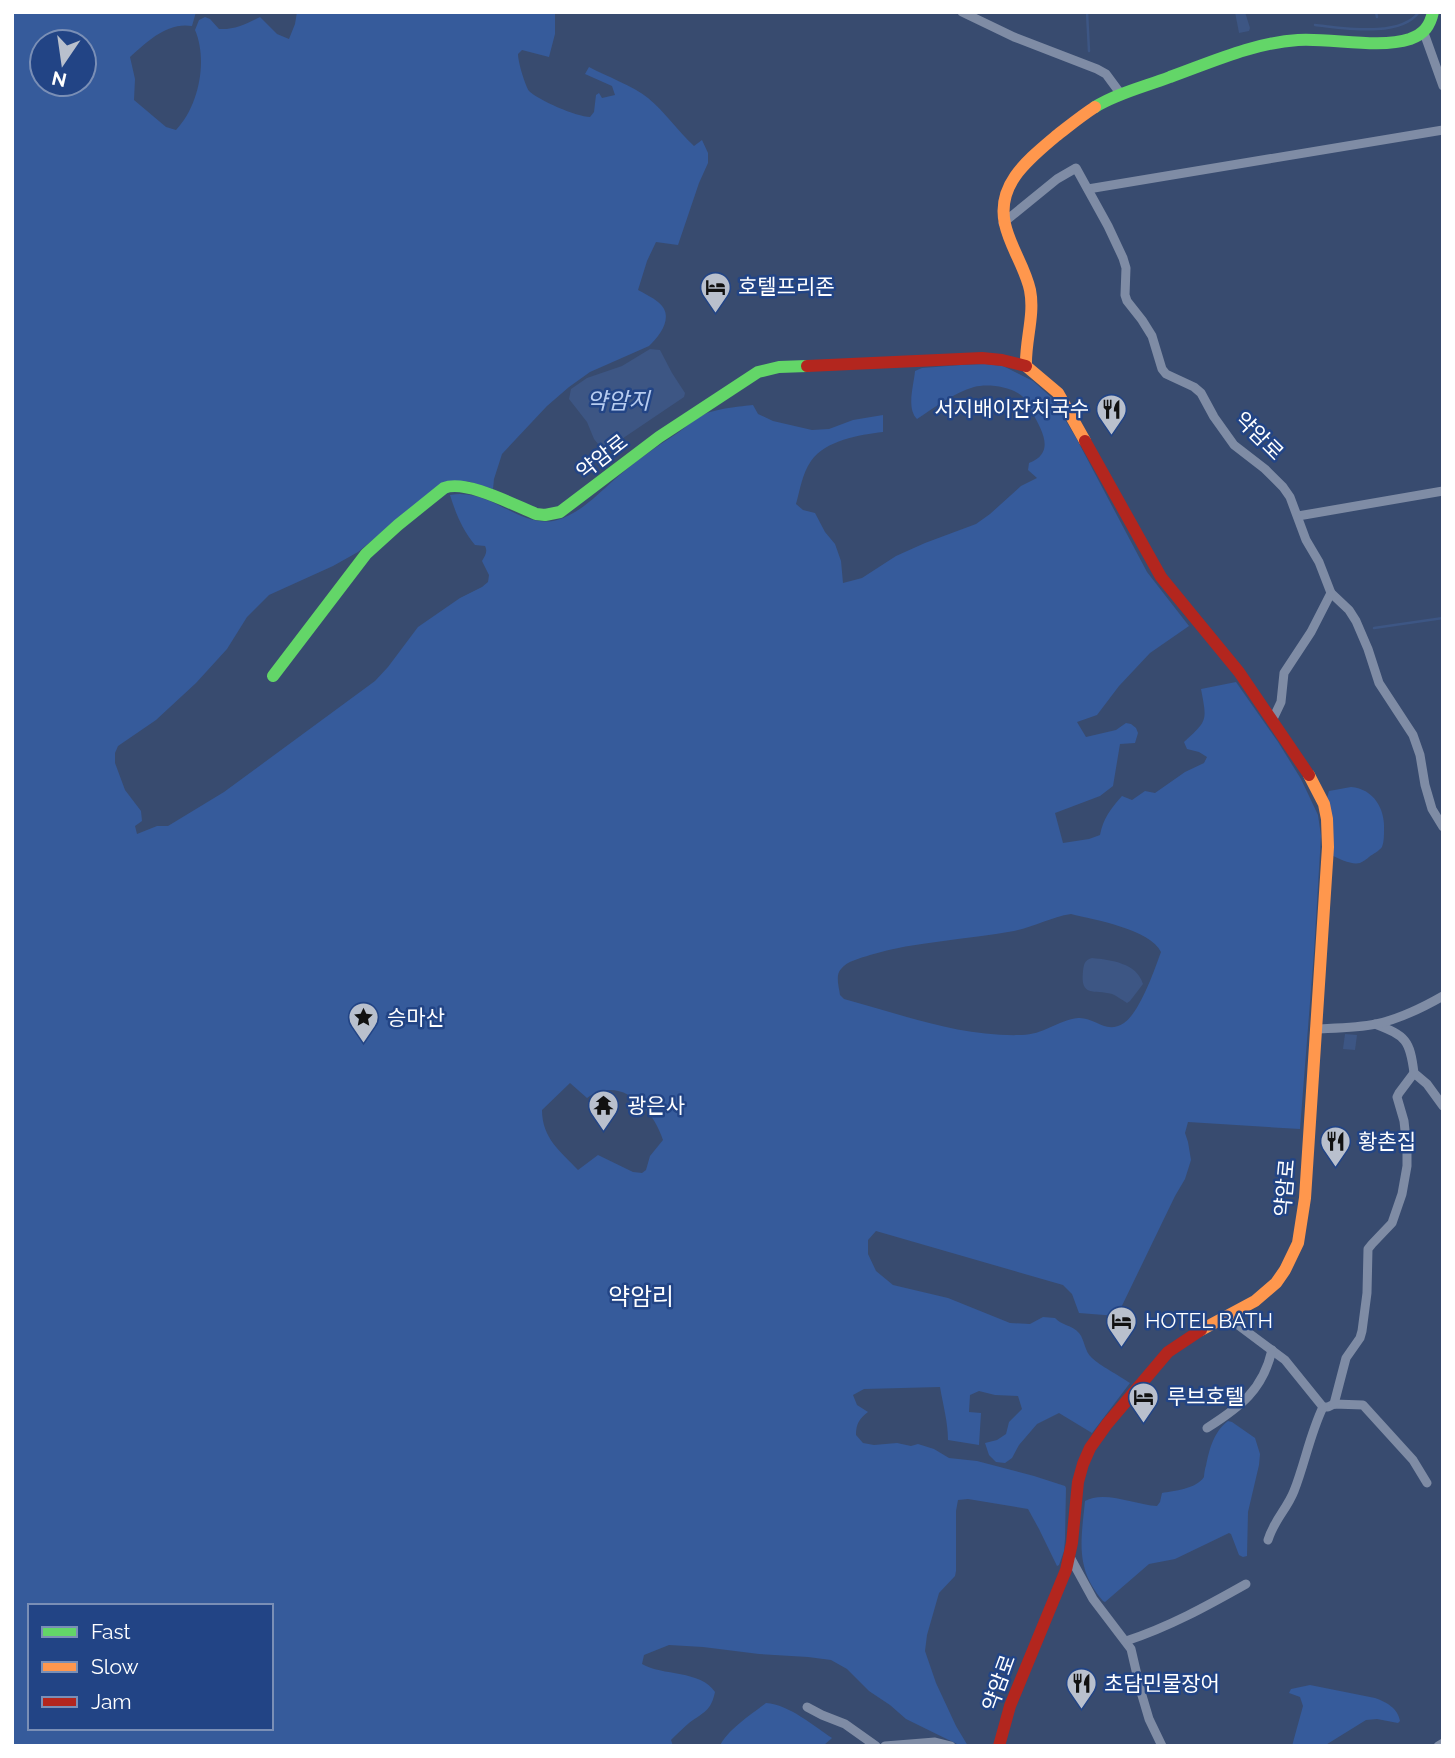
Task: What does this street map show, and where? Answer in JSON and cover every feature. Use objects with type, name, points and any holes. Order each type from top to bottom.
[{"type":"street","points":[[962,12],[1014,37],[1097,69],[1106,74],[1121,93]]},
{"type":"street","points":[[1026,366],[1030,294],[1003,223],[1005,196],[1019,170],[1091,109],[1121,93],[1232,55],[1290,40],[1384,43],[1406,40],[1424,33],[1431,22],[1433,12]]},
{"type":"street","points":[[1424,33],[1443,86]]},
{"type":"street","points":[[1088,189],[1443,130]]},
{"type":"street","name":"약암로","points":[[1003,223],[1057,179],[1076,168],[1123,258],[1127,301],[1152,336],[1162,369],[1166,374],[1201,393],[1234,445],[1265,469],[1290,498],[1331,593],[1349,610],[1356,621],[1379,683],[1413,735],[1424,785],[1432,809],[1443,827]]},
{"type":"street","name":"약암로","points":[[273,676],[366,554],[450,485],[469,487],[536,514],[560,512],[659,437],[758,372],[779,367],[982,358],[1026,366],[1059,393],[1161,577],[1239,672],[1310,775],[1320,794],[1327,819],[1327,860],[1305,1198],[1298,1243],[1289,1264],[1276,1283],[1255,1301],[1191,1335],[1168,1352],[1097,1437],[1083,1464],[1078,1482],[1070,1557],[1066,1570],[1010,1706],[999,1746]]},
{"type":"street","points":[[1298,516],[1443,491]]},
{"type":"street","points":[[1272,721],[1281,702],[1284,673],[1311,632],[1331,593]]},
{"type":"street","points":[[1315,1029],[1350,1028],[1395,1019],[1443,996]]},
{"type":"street","points":[[1334,1404],[1346,1358],[1362,1331],[1367,1293],[1368,1249],[1392,1223],[1402,1194],[1407,1166],[1404,1121],[1397,1097],[1414,1073],[1414,1060],[1404,1038],[1375,1024]]},
{"type":"street","points":[[1414,1073],[1427,1084],[1443,1105]]},
{"type":"street","points":[[1226,1317],[1286,1360],[1323,1407]]},
{"type":"street","points":[[1207,1428],[1238,1406],[1259,1385],[1269,1365],[1272,1350]]},
{"type":"street","points":[[1323,1407],[1334,1404],[1363,1405],[1413,1460],[1427,1483]]},
{"type":"street","points":[[1268,1540],[1293,1492],[1323,1407]]},
{"type":"street","points":[[1070,1557],[1093,1599],[1126,1641],[1133,1655],[1149,1719],[1161,1746]]},
{"type":"street","points":[[1126,1641],[1181,1620],[1246,1584]]},
{"type":"street","points":[[807,1707],[845,1724],[876,1746]]},
{"type":"street","points":[[885,1746],[935,1742],[951,1746]]},
{"type":"shaded area","points":[[12,12],[196,12],[192,26],[166,30],[130,57],[135,79],[134,100],[166,127],[176,130],[196,96],[201,55],[195,30],[199,20],[205,17],[219,29],[224,29],[240,26],[260,17],[277,34],[289,39],[297,12],[555,12],[555,34],[549,57],[522,50],[518,54],[529,91],[558,107],[590,117],[594,112],[596,95],[599,93],[602,98],[615,95],[612,86],[585,74],[589,67],[648,98],[694,146],[702,140],[708,153],[708,163],[678,245],[656,242],[638,290],[663,307],[666,319],[658,336],[649,346],[590,372],[547,406],[502,454],[493,489],[467,481],[380,534],[358,552],[269,595],[247,617],[227,649],[196,683],[156,720],[118,746],[115,763],[125,790],[141,811],[142,821],[135,826],[137,834],[157,826],[168,826],[224,792],[375,681],[418,627],[488,582],[489,575],[482,561],[486,552],[485,546],[475,545],[470,539],[450,495],[479,497],[531,519],[557,520],[580,509],[637,461],[709,412],[753,405],[758,414],[773,421],[812,430],[829,429],[853,420],[883,415],[883,432],[834,443],[817,454],[805,471],[796,504],[803,510],[815,513],[835,544],[841,561],[843,583],[862,578],[896,556],[925,543],[976,524],[1021,486],[1037,478],[1028,470],[1029,463],[1042,454],[1043,435],[1021,395],[1001,387],[974,387],[917,419],[914,414],[912,396],[915,371],[922,368],[985,364],[1003,366],[1033,381],[1052,398],[1147,572],[1189,626],[1150,653],[1119,686],[1097,715],[1077,722],[1086,737],[1116,730],[1126,723],[1136,728],[1138,733],[1135,743],[1120,744],[1113,786],[1100,796],[1055,813],[1063,843],[1100,835],[1108,814],[1122,796],[1132,800],[1145,791],[1155,793],[1185,772],[1204,763],[1207,757],[1187,749],[1184,742],[1204,719],[1201,689],[1236,682],[1301,779],[1318,815],[1321,836],[1300,1129],[1188,1122],[1185,1133],[1191,1160],[1185,1179],[1117,1316],[1079,1313],[1072,1294],[1063,1285],[876,1231],[868,1240],[868,1254],[876,1271],[893,1285],[948,1298],[1010,1323],[1030,1324],[1043,1317],[1055,1318],[1079,1333],[1092,1358],[1130,1383],[1092,1433],[1059,1413],[1037,1424],[1012,1458],[1005,1463],[996,1462],[989,1455],[985,1443],[1006,1434],[1009,1422],[1022,1409],[1018,1396],[979,1391],[970,1395],[969,1412],[981,1413],[979,1445],[948,1440],[940,1387],[864,1389],[853,1395],[857,1405],[868,1412],[860,1419],[857,1428],[856,1435],[863,1443],[897,1443],[911,1446],[918,1444],[949,1458],[977,1461],[1034,1476],[1066,1488],[1064,1551],[1057,1566],[1028,1509],[968,1499],[958,1500],[955,1576],[939,1593],[925,1651],[936,1683],[968,1746],[961,1746],[906,1719],[869,1691],[847,1669],[831,1660],[669,1645],[644,1655],[642,1664],[700,1680],[715,1692],[706,1710],[671,1740],[673,1746],[12,1746]],"holes":[[[1071,914],[1146,937],[1161,952],[1136,1010],[1130,1018],[1117,1026],[1106,1026],[1078,1018],[1029,1034],[999,1035],[954,1029],[910,1018],[844,999],[840,995],[838,974],[844,966],[888,950],[1014,931]],[[570,1083],[587,1098],[612,1090],[634,1098],[644,1107],[663,1140],[650,1156],[646,1170],[642,1173],[633,1172],[598,1155],[578,1170],[559,1150],[545,1129],[542,1110]]]},
{"type":"shaded area","points":[[1351,787],[1366,792],[1377,801],[1384,822],[1382,847],[1360,863],[1333,856],[1327,798],[1329,791]]},
{"type":"shaded area","points":[[1228,1421],[1255,1438],[1260,1454],[1248,1512],[1247,1556],[1239,1555],[1229,1533],[1175,1559],[1149,1564],[1103,1601],[1088,1578],[1084,1566],[1082,1542],[1085,1501],[1111,1497],[1157,1506],[1162,1493],[1190,1487],[1204,1477],[1213,1441]]},
{"type":"shaded area","points":[[1310,1685],[1375,1698],[1394,1709],[1400,1721],[1366,1720],[1324,1746],[1292,1746],[1303,1706],[1300,1697],[1289,1693],[1291,1689]]},
{"type":"shaded area","points":[[766,1703],[784,1707],[832,1738],[823,1746],[720,1746],[734,1728]]},
{"type":"water","points":[[1235,12],[1245,12],[1249,31],[1239,33]]},
{"type":"water","name":"약암지","points":[[650,349],[660,350],[685,393],[684,397],[604,451],[569,399],[571,389],[587,378],[622,366]]},
{"type":"water","points":[[1092,958],[1122,964],[1135,971],[1143,984],[1130,1001],[1127,1003],[1112,994],[1086,989],[1083,968],[1086,961]]},
{"type":"water","points":[[1345,1034],[1357,1035],[1355,1050],[1343,1049]]},
{"type":"waterway","points":[[1087,12],[1089,51]]},
{"type":"waterway","points":[[1376,12],[1377,17]]},
{"type":"waterway","points":[[1315,25],[1356,29],[1385,28],[1410,20],[1419,12]]},
{"type":"waterway","points":[[1374,628],[1443,618]]},
{"type":"traffic: fast","points":[[1095,107],[1131,90],[1265,45],[1298,40],[1384,43],[1410,39],[1426,29],[1433,12]]},
{"type":"traffic: fast","points":[[273,676],[366,554],[444,488],[453,486],[477,490],[536,514],[560,512],[659,437],[758,372],[779,367],[807,366]]},
{"type":"traffic: slow","points":[[1085,441],[1058,393],[1026,366],[1030,290],[1007,232],[1004,210],[1010,185],[1026,163],[1095,107]]},
{"type":"traffic: slow","points":[[1201,1330],[1255,1301],[1276,1283],[1298,1243],[1305,1198],[1328,847],[1324,804],[1309,775]]},
{"type":"traffic: jam","points":[[807,366],[982,358],[1026,366]]},
{"type":"traffic: jam","points":[[1085,441],[1161,577],[1239,672],[1309,775]]},
{"type":"traffic: jam","points":[[999,1746],[1010,1706],[1066,1570],[1072,1543],[1078,1482],[1090,1448],[1168,1352],[1201,1330]]},
{"type":"place","name":"호텔프리존","points":[[715,314]]},
{"type":"place","name":"서지배이잔치국수","points":[[1112,436]]},
{"type":"place","name":"승마산","points":[[364,1045]]},
{"type":"place","name":"광은사","points":[[604,1133]]},
{"type":"place","name":"황촌집","points":[[1335,1169]]},
{"type":"place","name":"HOTEL BATH","points":[[1122,1348]]},
{"type":"place","name":"루브호텔","points":[[1144,1424]]},
{"type":"place","name":"초담민물장어","points":[[1081,1711]]},
{"type":"district","name":"약암리","points":[[641,1297]]}]
